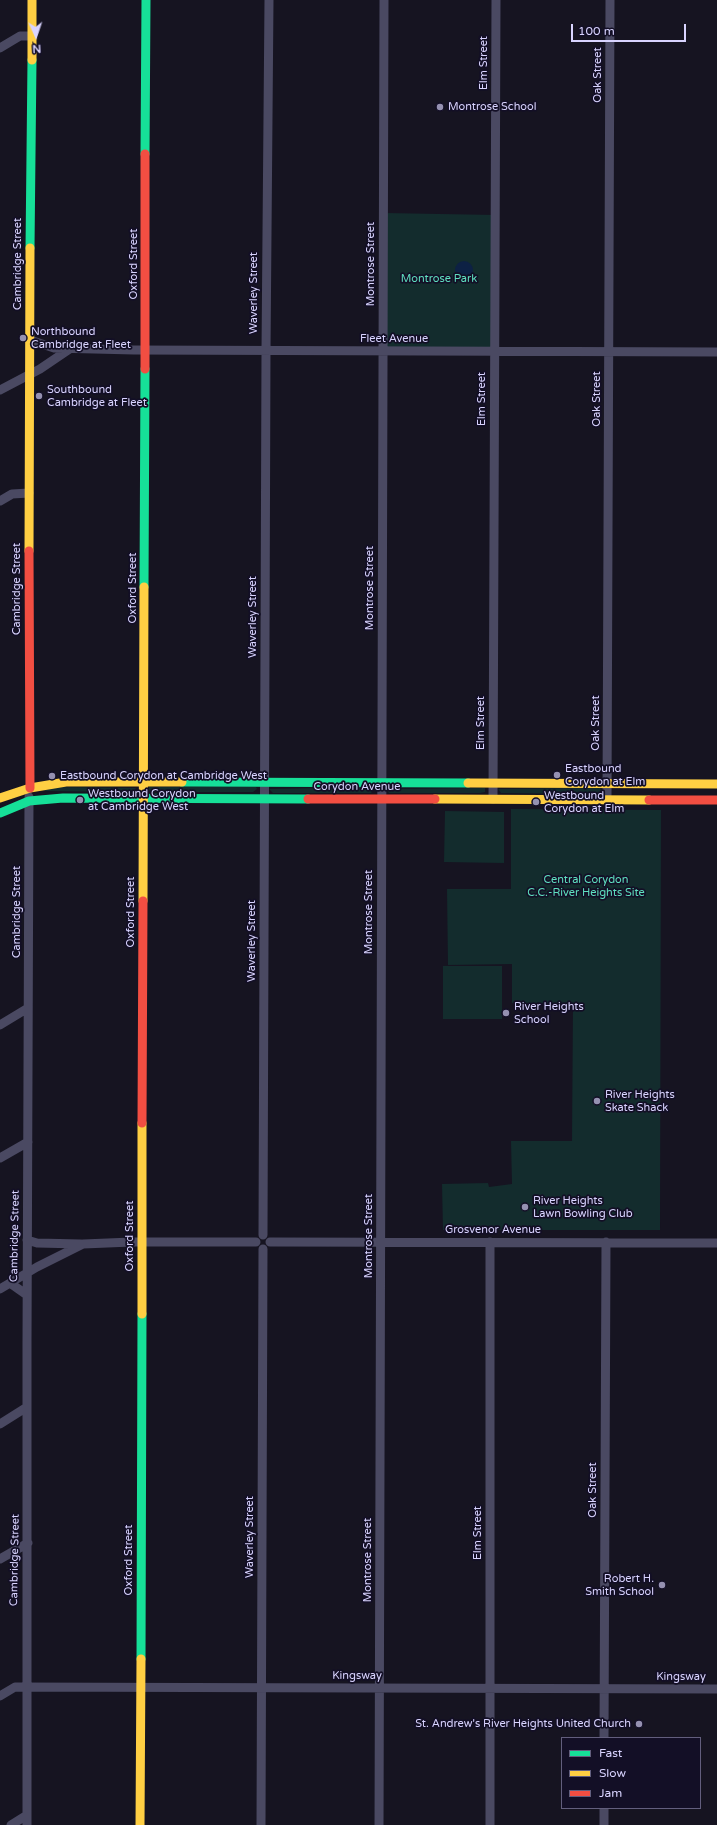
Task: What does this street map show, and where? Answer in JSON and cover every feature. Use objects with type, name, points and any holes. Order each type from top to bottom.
[{"type":"street","name":"Cambridge Street","points":[[27,1820],[27,1240],[30,788],[29,375],[32,0]]},
{"type":"street","name":"Oxford Street","points":[[140,1825],[146,0]]},
{"type":"street","name":"Waverley Street","points":[[263,1235],[266,350],[269,0]]},
{"type":"street","name":"Montrose Street","points":[[379,1825],[384,0]]},
{"type":"street","name":"Elm Street","points":[[493,799],[496,0]]},
{"type":"street","name":"Oak Street","points":[[607,799],[610,0]]},
{"type":"street","points":[[0,48],[20,36],[32,36]]},
{"type":"street","name":"Fleet Avenue","points":[[30,340],[54,348],[146,350],[717,352]]},
{"type":"street","points":[[0,390],[29,375],[71,348]]},
{"type":"street","points":[[0,501],[12,494],[29,493]]},
{"type":"street","name":"Corydon Avenue","points":[[0,798],[30,788],[66,782],[717,784]]},
{"type":"street","name":"Corydon Avenue","points":[[0,813],[29,802],[63,798],[717,800]]},
{"type":"street","points":[[0,1024],[28,1008]]},
{"type":"street","points":[[0,1158],[28,1142]]},
{"type":"street","points":[[263,1235],[269,1238],[270,1242],[267,1248],[263,1249],[257,1246],[256,1242],[259,1236],[263,1235]]},
{"type":"street","points":[[27,1240],[37,1243],[83,1244],[142,1242],[256,1242]]},
{"type":"street","name":"Grosvenor Avenue","points":[[270,1242],[717,1243]]},
{"type":"street","name":"Elm Street","points":[[490,1242],[490,1825]]},
{"type":"street","name":"Oak Street","points":[[604,1737],[606,1242]]},
{"type":"street","points":[[0,1289],[83,1244]]},
{"type":"street","name":"Waverley Street","points":[[261,1825],[263,1249]]},
{"type":"street","points":[[10,1284],[27,1295]]},
{"type":"street","points":[[0,1424],[27,1408]]},
{"type":"street","points":[[0,1559],[28,1543]]},
{"type":"street","name":"Kingsway","points":[[0,1696],[15,1687],[717,1689]]},
{"type":"street","points":[[604,1809],[604,1825]]},
{"type":"street","points":[[11,1825],[27,1820]]},
{"type":"green space","name":"Montrose Park","points":[[384,213],[496,215],[494,352],[383,351]]},
{"type":"green space","points":[[56,787],[136,788],[131,792],[43,791]]},
{"type":"green space","points":[[149,787],[256,787],[257,789],[253,792],[152,792],[149,790]]},
{"type":"green space","points":[[373,787],[374,789],[371,793],[273,793],[269,789]]},
{"type":"green space","points":[[485,788],[485,792],[480,793],[389,793],[386,789]]},
{"type":"green space","points":[[600,788],[601,790],[598,794],[501,793],[498,789]]},
{"type":"green space","name":"Central Corydon C.C.-River Heights Site","points":[[511,809],[661,810],[660,1230],[443,1230],[442,1184],[488,1183],[489,1187],[512,1184],[511,1141],[572,1141],[573,1003],[512,1003],[512,964],[448,965],[447,889],[511,889]]},
{"type":"green space","points":[[445,811],[504,812],[504,863],[444,862]]},
{"type":"green space","points":[[443,966],[502,966],[502,1019],[443,1019]]},
{"type":"water","points":[[464,261],[471,263],[473,270],[471,277],[464,279],[457,277],[455,270],[457,263]]},
{"type":"traffic: fast","points":[[145,154],[146,0]]},
{"type":"traffic: fast","points":[[30,248],[32,60]]},
{"type":"traffic: fast","points":[[144,587],[145,369]]},
{"type":"traffic: fast","points":[[182,782],[468,783]]},
{"type":"traffic: fast","points":[[0,813],[29,801],[63,798],[308,799]]},
{"type":"traffic: fast","points":[[141,1659],[142,1314]]},
{"type":"traffic: slow","points":[[32,0],[32,60]]},
{"type":"traffic: slow","points":[[29,551],[30,248]]},
{"type":"traffic: slow","points":[[143,901],[144,587]]},
{"type":"traffic: slow","points":[[0,798],[30,788],[66,782],[182,782]]},
{"type":"traffic: slow","points":[[468,783],[717,784]]},
{"type":"traffic: slow","points":[[435,799],[649,800]]},
{"type":"traffic: slow","points":[[142,1123],[142,1314]]},
{"type":"traffic: slow","points":[[140,1825],[141,1659]]},
{"type":"traffic: jam","points":[[145,154],[145,369]]},
{"type":"traffic: jam","points":[[29,551],[30,788]]},
{"type":"traffic: jam","points":[[308,799],[435,799]]},
{"type":"traffic: jam","points":[[649,800],[717,800]]},
{"type":"traffic: jam","points":[[142,1123],[143,901]]},
{"type":"place","name":"Montrose School","points":[[440,107]]},
{"type":"place","name":"Northbound Cambridge at Fleet","points":[[23,338]]},
{"type":"place","name":"Southbound Cambridge at Fleet","points":[[39,396]]},
{"type":"place","name":"Eastbound Corydon at Elm","points":[[557,775]]},
{"type":"place","name":"Eastbound Corydon at Cambridge West","points":[[52,776]]},
{"type":"place","name":"Westbound Corydon at Cambridge West","points":[[80,800]]},
{"type":"place","name":"Westbound Corydon at Elm","points":[[536,802]]},
{"type":"place","name":"River Heights School","points":[[506,1013]]},
{"type":"place","name":"River Heights Skate Shack","points":[[597,1101]]},
{"type":"place","name":"River Heights Lawn Bowling Club","points":[[525,1207]]},
{"type":"place","name":"Robert H. Smith School","points":[[662,1585]]},
{"type":"place","name":"St. Andrew's River Heights United Church","points":[[639,1724]]}]
